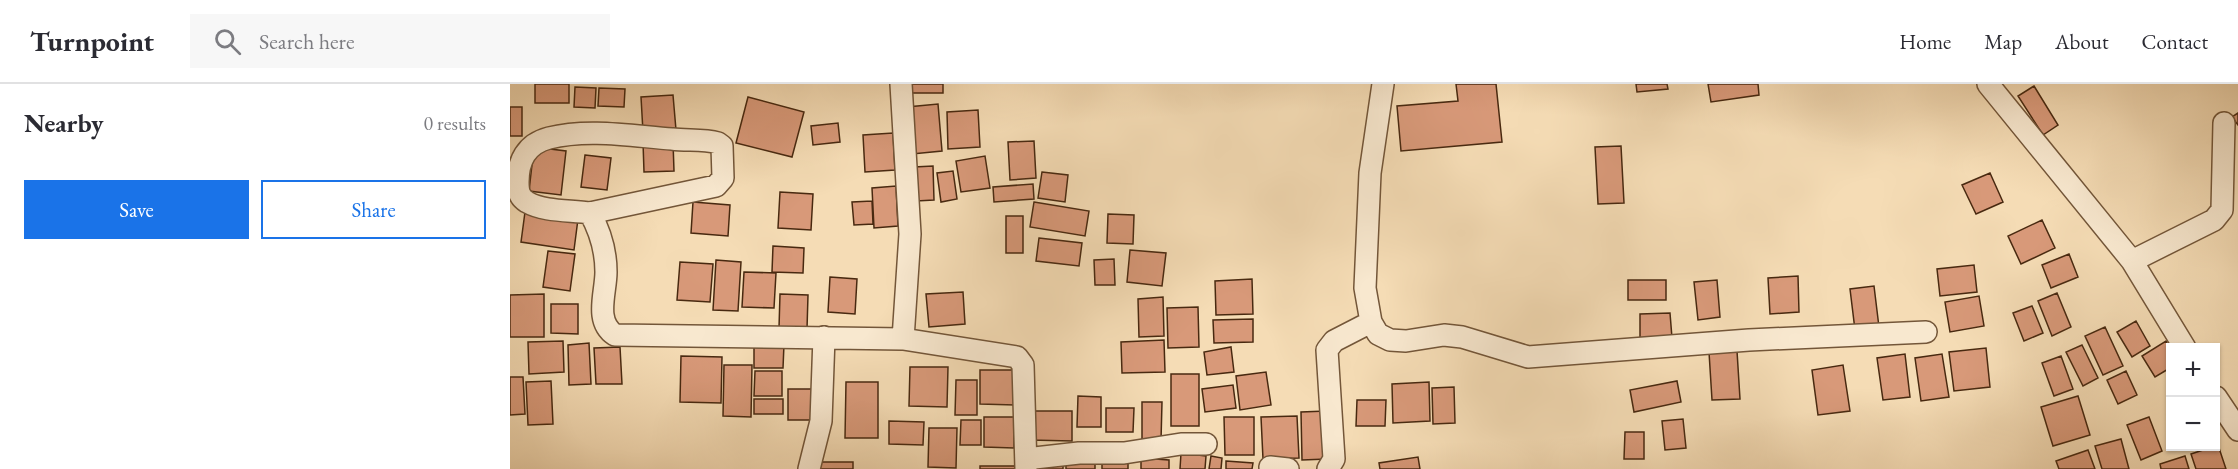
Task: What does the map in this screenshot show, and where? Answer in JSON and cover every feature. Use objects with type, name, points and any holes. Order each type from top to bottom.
[{"type":"street","points":[[900,84],[909,234],[903,339]]},
{"type":"street","points":[[1383,84],[1370,173],[1365,288],[1371,322],[1378,334],[1389,340],[1406,341],[1444,335],[1462,337],[1528,357],[1749,340],[1926,332]]},
{"type":"street","points":[[1988,84],[2132,261],[2182,343]]},
{"type":"street","points":[[2132,261],[2214,220],[2222,210],[2224,123]]},
{"type":"street","points":[[584,134],[621,135],[711,141],[722,146],[723,178],[716,186],[590,213],[529,203],[518,191],[514,165],[535,144],[548,138],[584,134]]},
{"type":"street","points":[[590,213],[603,246],[606,272],[603,313],[606,325],[612,333],[903,339],[1017,357],[1023,365],[1026,464],[1079,453],[1124,453],[1181,444],[1206,444]]},
{"type":"street","points":[[1328,469],[1334,459],[1327,350],[1334,341],[1371,322]]},
{"type":"street","points":[[809,469],[821,422],[824,337]]},
{"type":"street","points":[[2226,404],[2238,430]]},
{"type":"building","points":[[535,84],[569,84],[569,103],[535,103]]},
{"type":"building","points":[[911,84],[943,84],[943,93],[911,93]]},
{"type":"building","points":[[1456,84],[1496,84],[1502,142],[1401,151],[1397,106],[1458,101]]},
{"type":"building","points":[[1636,84],[1667,84],[1668,89],[1637,92]]},
{"type":"building","points":[[1708,84],[1758,84],[1759,95],[1711,102]]},
{"type":"building","points":[[2034,86],[2058,125],[2043,135],[2018,96]]},
{"type":"building","points":[[575,87],[596,88],[595,108],[574,107]]},
{"type":"building","points":[[599,88],[625,89],[624,107],[598,106]]},
{"type":"building","points":[[673,95],[676,130],[643,132],[641,97]]},
{"type":"building","points":[[748,97],[804,112],[792,157],[736,143]]},
{"type":"building","points":[[938,104],[942,151],[912,154],[907,107]]},
{"type":"building","points":[[510,107],[522,107],[522,136],[510,136]]},
{"type":"building","points":[[978,110],[980,147],[948,149],[947,112]]},
{"type":"building","points":[[2238,113],[2238,125],[2232,117]]},
{"type":"building","points":[[838,123],[840,142],[813,145],[811,126]]},
{"type":"building","points":[[893,133],[895,170],[865,172],[863,135]]},
{"type":"building","points":[[1034,141],[1036,178],[1010,180],[1008,142]]},
{"type":"building","points":[[643,142],[673,142],[674,171],[644,172]]},
{"type":"building","points":[[1621,146],[1624,203],[1598,204],[1595,147]]},
{"type":"building","points":[[534,147],[566,151],[561,195],[529,191]]},
{"type":"building","points":[[585,155],[611,158],[607,190],[581,187]]},
{"type":"building","points":[[985,156],[990,188],[961,192],[956,161]]},
{"type":"building","points":[[933,166],[934,200],[916,201],[914,167]]},
{"type":"building","points":[[953,171],[957,199],[941,202],[937,173]]},
{"type":"building","points":[[1042,172],[1068,175],[1065,202],[1038,198]]},
{"type":"building","points":[[1990,173],[2003,202],[1976,214],[1962,185]]},
{"type":"building","points":[[1033,184],[1034,199],[994,202],[993,187]]},
{"type":"building","points":[[896,186],[898,226],[874,228],[872,188]]},
{"type":"building","points":[[780,192],[813,194],[811,230],[778,228]]},
{"type":"building","points":[[872,201],[873,224],[854,225],[852,202]]},
{"type":"building","points":[[693,202],[730,205],[728,236],[691,233]]},
{"type":"building","points":[[1034,202],[1089,211],[1085,236],[1030,227]]},
{"type":"building","points":[[525,212],[578,219],[574,250],[521,242]]},
{"type":"building","points":[[1108,214],[1134,215],[1133,244],[1107,243]]},
{"type":"building","points":[[1006,216],[1023,216],[1023,253],[1006,253]]},
{"type":"building","points":[[2042,220],[2055,248],[2021,264],[2008,236]]},
{"type":"building","points":[[1039,238],[1082,243],[1079,266],[1036,261]]},
{"type":"building","points":[[773,246],[804,248],[803,273],[772,272]]},
{"type":"building","points":[[1130,250],[1166,253],[1162,286],[1127,282]]},
{"type":"building","points":[[548,251],[575,254],[570,291],[543,287]]},
{"type":"building","points":[[2069,254],[2078,277],[2051,288],[2042,265]]},
{"type":"building","points":[[1114,259],[1115,285],[1095,285],[1094,260]]},
{"type":"building","points":[[716,260],[741,262],[738,311],[713,310]]},
{"type":"building","points":[[680,262],[713,264],[710,302],[677,300]]},
{"type":"building","points":[[1974,265],[1977,292],[1940,296],[1937,269]]},
{"type":"building","points":[[744,272],[776,273],[774,308],[742,307]]},
{"type":"building","points":[[1798,276],[1799,312],[1770,314],[1768,278]]},
{"type":"building","points":[[830,277],[857,279],[855,314],[828,312]]},
{"type":"building","points":[[1252,279],[1253,314],[1216,315],[1215,281]]},
{"type":"building","points":[[1628,280],[1666,280],[1666,300],[1628,300]]},
{"type":"building","points":[[1717,280],[1720,317],[1698,320],[1694,282]]},
{"type":"building","points":[[1874,286],[1879,327],[1855,330],[1850,289]]},
{"type":"building","points":[[963,292],[965,324],[929,327],[926,294]]},
{"type":"building","points":[[2057,293],[2071,327],[2052,336],[2038,301]]},
{"type":"building","points":[[544,294],[544,337],[510,337],[510,295]]},
{"type":"building","points":[[780,294],[808,295],[807,329],[779,328]]},
{"type":"building","points":[[1979,296],[1984,326],[1950,332],[1945,302]]},
{"type":"building","points":[[1163,297],[1164,336],[1139,337],[1138,299]]},
{"type":"building","points":[[551,304],[578,304],[578,334],[551,333]]},
{"type":"building","points":[[2032,306],[2043,333],[2024,341],[2013,313]]},
{"type":"building","points":[[1198,307],[1199,347],[1168,348],[1167,308]]},
{"type":"building","points":[[1670,313],[1672,338],[1640,339],[1640,314]]},
{"type":"building","points":[[1253,319],[1253,342],[1214,343],[1213,320]]},
{"type":"building","points":[[2136,321],[2150,346],[2132,357],[2117,332]]},
{"type":"building","points":[[2105,327],[2123,366],[2103,375],[2085,336]]},
{"type":"building","points":[[1164,340],[1165,372],[1122,373],[1121,342]]},
{"type":"building","points":[[563,341],[564,372],[529,374],[528,342]]},
{"type":"building","points":[[2166,341],[2166,370],[2155,377],[2142,356]]},
{"type":"building","points":[[589,343],[591,384],[569,385],[568,345]]},
{"type":"building","points":[[754,344],[784,344],[783,368],[754,368]]},
{"type":"building","points":[[2082,345],[2098,378],[2083,386],[2066,352]]},
{"type":"building","points":[[620,347],[622,384],[596,384],[594,348]]},
{"type":"building","points":[[1231,347],[1234,372],[1207,375],[1204,352]]},
{"type":"building","points":[[1986,348],[1990,387],[1954,391],[1949,352]]},
{"type":"building","points":[[1737,351],[1740,399],[1712,400],[1709,352]]},
{"type":"building","points":[[1905,354],[1910,397],[1883,400],[1877,358]]},
{"type":"building","points":[[1942,354],[1949,397],[1921,401],[1915,358]]},
{"type":"building","points":[[681,356],[722,357],[721,403],[680,402]]},
{"type":"building","points":[[2061,356],[2073,389],[2054,396],[2042,363]]},
{"type":"building","points":[[724,365],[752,365],[751,417],[723,416]]},
{"type":"building","points":[[1843,365],[1850,411],[1818,415],[1812,370]]},
{"type":"building","points":[[910,367],[948,367],[947,407],[909,406]]},
{"type":"building","points":[[980,370],[1015,370],[1015,405],[980,404]]},
{"type":"building","points":[[755,371],[782,371],[782,396],[754,396]]},
{"type":"building","points":[[2126,371],[2137,395],[2118,404],[2107,380]]},
{"type":"building","points":[[1266,372],[1271,405],[1240,410],[1236,376]]},
{"type":"building","points":[[1171,374],[1199,374],[1199,426],[1171,426]]},
{"type":"building","points":[[510,377],[523,377],[525,414],[510,415]]},
{"type":"building","points":[[956,380],[977,380],[977,415],[955,415]]},
{"type":"building","points":[[551,381],[553,424],[528,425],[526,382]]},
{"type":"building","points":[[1677,381],[1681,402],[1634,412],[1630,390]]},
{"type":"building","points":[[846,382],[878,382],[878,438],[845,438]]},
{"type":"building","points":[[1429,382],[1430,421],[1393,423],[1392,384]]},
{"type":"building","points":[[1233,385],[1236,408],[1205,412],[1202,389]]},
{"type":"building","points":[[1454,387],[1455,423],[1433,424],[1432,388]]},
{"type":"building","points":[[788,389],[816,389],[816,420],[788,420]]},
{"type":"building","points":[[1078,396],[1101,397],[1101,427],[1077,427]]},
{"type":"building","points":[[2078,396],[2090,435],[2053,446],[2041,407]]},
{"type":"building","points":[[754,399],[783,399],[783,414],[754,414]]},
{"type":"building","points":[[1357,400],[1386,400],[1385,426],[1356,426]]},
{"type":"building","points":[[1142,402],[1162,402],[1161,441],[1142,441]]},
{"type":"building","points":[[1106,408],[1134,408],[1133,432],[1106,432]]},
{"type":"building","points":[[1031,411],[1072,411],[1072,441],[1030,440]]},
{"type":"building","points":[[1326,411],[1327,459],[1302,460],[1301,412]]},
{"type":"building","points":[[1297,416],[1299,458],[1263,459],[1261,417]]},
{"type":"building","points":[[984,417],[1014,417],[1014,448],[984,447]]},
{"type":"building","points":[[1224,417],[1254,417],[1254,455],[1225,455]]},
{"type":"building","points":[[2149,417],[2162,451],[2141,460],[2127,425]]},
{"type":"building","points":[[1683,419],[1686,448],[1665,450],[1662,421]]},
{"type":"building","points":[[961,420],[981,420],[981,445],[960,445]]},
{"type":"building","points":[[889,421],[924,422],[923,445],[889,444]]},
{"type":"building","points":[[929,428],[957,428],[956,468],[928,467]]},
{"type":"building","points":[[1625,432],[1644,432],[1644,459],[1624,459]]},
{"type":"building","points":[[2121,439],[2129,469],[2102,469],[2095,446]]},
{"type":"building","points":[[2088,450],[2095,469],[2059,469],[2056,461]]},
{"type":"building","points":[[2200,451],[2220,451],[2226,469],[2196,469],[2191,454]]},
{"type":"building","points":[[1181,453],[1206,456],[1205,469],[1180,469]]},
{"type":"building","points":[[1211,456],[1222,458],[1221,469],[1209,469]]},
{"type":"building","points":[[2185,456],[2189,469],[2161,469],[2160,464]]},
{"type":"building","points":[[1418,457],[1420,469],[1380,469],[1379,463]]},
{"type":"building","points":[[1141,458],[1169,460],[1169,469],[1141,469]]},
{"type":"building","points":[[1102,461],[1128,462],[1128,469],[1102,469]]},
{"type":"building","points":[[1226,461],[1253,463],[1252,469],[1226,469]]},
{"type":"building","points":[[819,462],[853,462],[853,469],[819,469]]},
{"type":"building","points":[[1066,463],[1095,463],[1095,469],[1066,469]]},
{"type":"building","points":[[1033,464],[1063,464],[1063,469],[1033,469]]},
{"type":"building","points":[[980,466],[1018,466],[1018,469],[980,469]]}]
